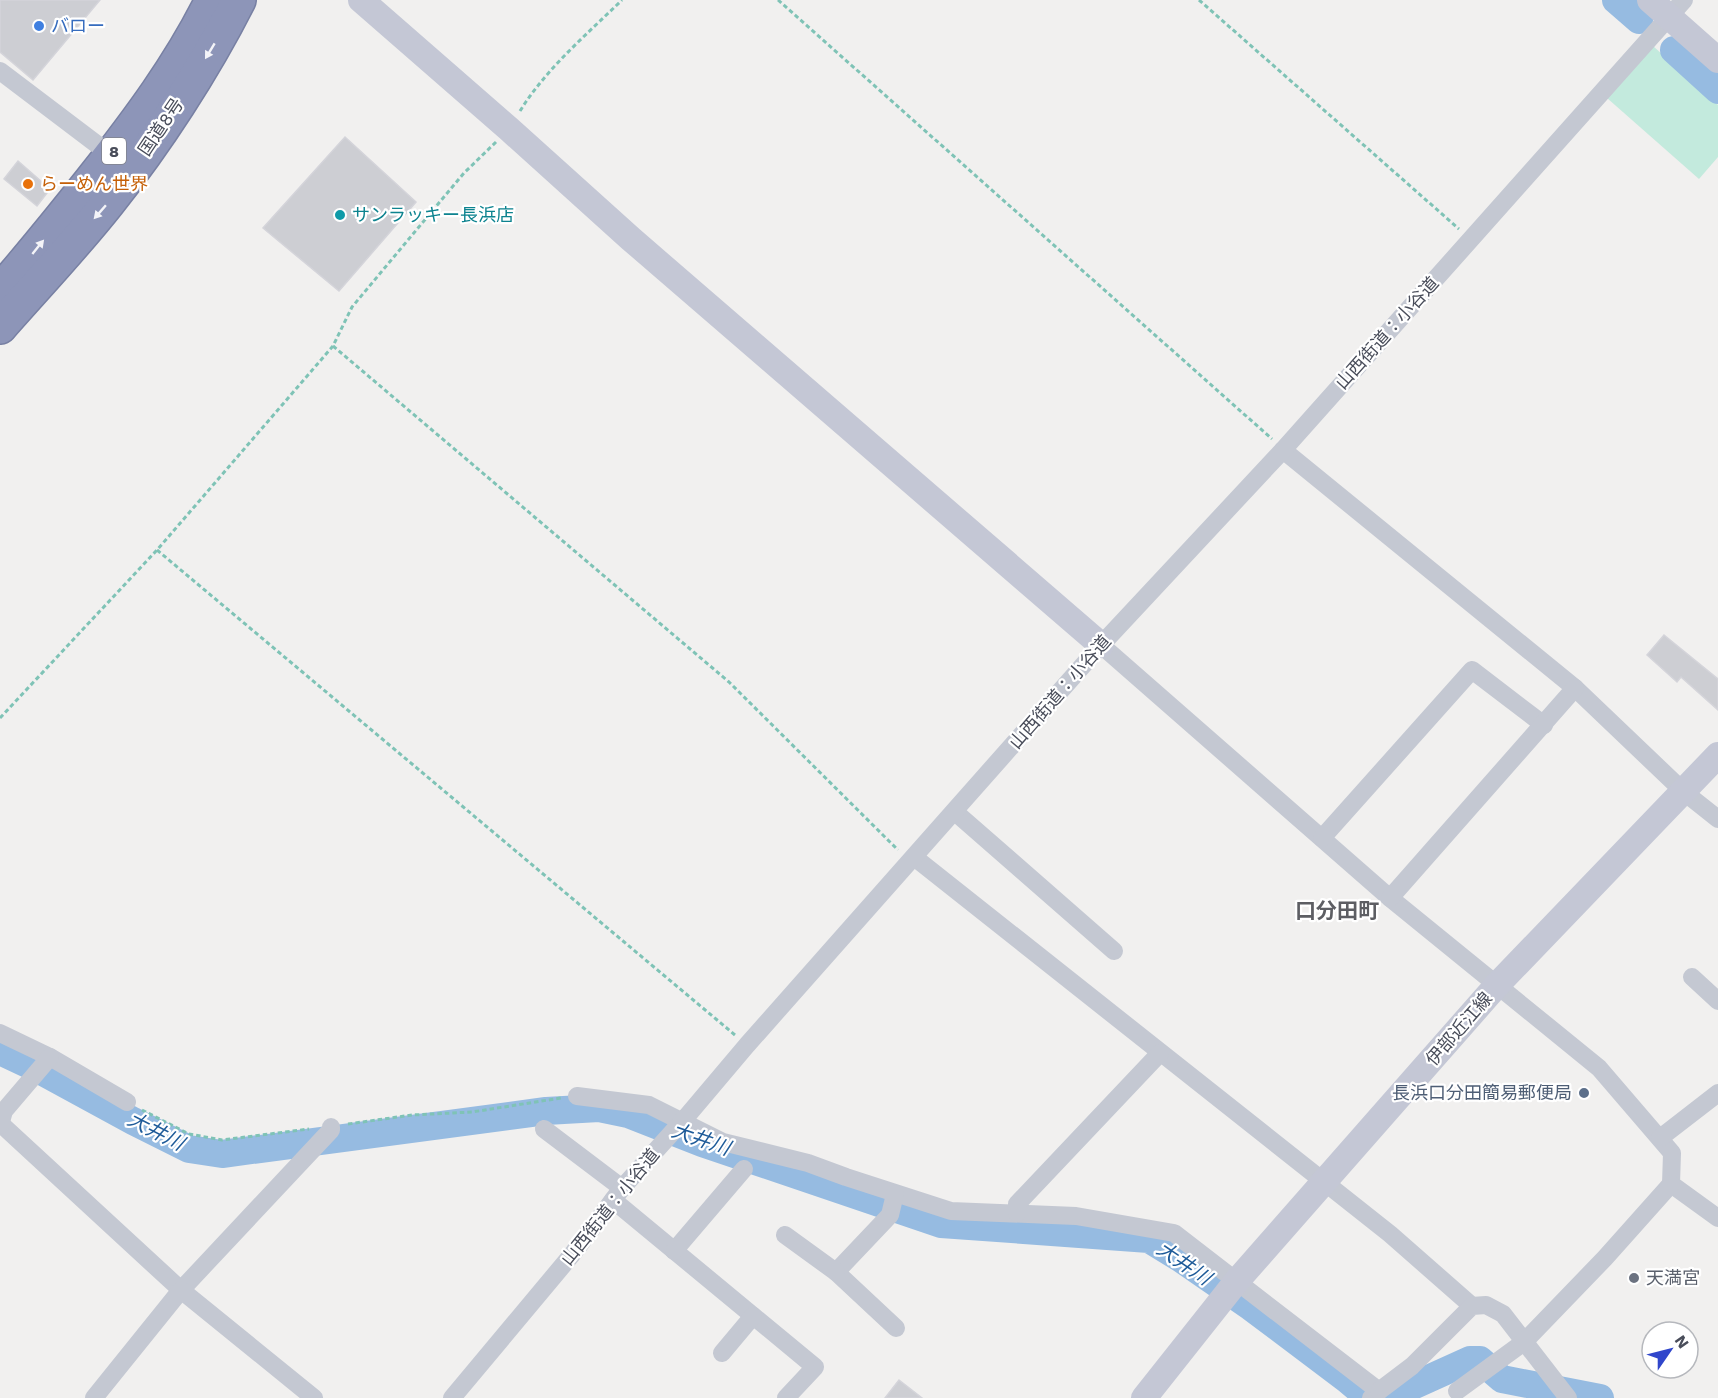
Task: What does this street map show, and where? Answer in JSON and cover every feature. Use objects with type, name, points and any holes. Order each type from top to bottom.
[{"type":"highway","name":"国道8号","points":[[0,291],[37,249],[166,81],[212,0]]},
{"type":"highway","name":"国道8号","points":[[0,327],[108,203],[196,75],[239,0]]},
{"type":"street","points":[[361,0],[631,239],[1390,898],[1599,1068],[1672,1153],[1671,1184],[1605,1258],[1524,1342],[1457,1391]]},
{"type":"street","points":[[1650,0],[1677,8],[1718,60]]},
{"type":"street","name":"山西街道：小谷道","points":[[452,1398],[574,1252],[618,1194],[747,1045],[1101,645],[1283,450],[1677,8]]},
{"type":"street","points":[[0,71],[111,155]]},
{"type":"street","points":[[1283,450],[1575,688],[1684,792],[1718,819]]},
{"type":"street","points":[[1322,838],[1472,670],[1544,724]]},
{"type":"street","points":[[1390,898],[1575,688]]},
{"type":"street","name":"伊部近江線","points":[[1144,1398],[1236,1282],[1497,985],[1718,755]]},
{"type":"street","points":[[955,812],[1114,951]]},
{"type":"street","points":[[912,859],[1390,1234],[1472,1306]]},
{"type":"street","points":[[1692,977],[1718,1001]]},
{"type":"street","points":[[0,1033],[50,1057],[127,1102]]},
{"type":"street","points":[[1017,1213],[1017,1204],[1160,1053]]},
{"type":"street","points":[[50,1057],[4,1111],[0,1125],[181,1290],[314,1398]]},
{"type":"street","points":[[1660,1138],[1718,1093]]},
{"type":"street","points":[[577,1096],[649,1106],[723,1142],[808,1162],[895,1194],[951,1211],[1076,1216],[1174,1233],[1375,1395],[1412,1366],[1472,1306],[1486,1305],[1503,1314],[1568,1398]]},
{"type":"street","points":[[94,1398],[181,1290],[331,1130],[331,1127]]},
{"type":"street","points":[[544,1129],[618,1194],[674,1251],[815,1367],[786,1398]]},
{"type":"street","points":[[674,1251],[744,1168]]},
{"type":"street","points":[[1671,1184],[1718,1218]]},
{"type":"street","points":[[836,1272],[890,1215],[895,1194]]},
{"type":"street","points":[[785,1235],[836,1272],[896,1328]]},
{"type":"street","points":[[722,1353],[753,1316]]},
{"type":"path","points":[[0,718],[157,550],[333,346],[352,307],[464,173],[509,129],[528,99],[561,59],[622,0]]},
{"type":"path","points":[[778,0],[1283,450]]},
{"type":"path","points":[[1199,0],[1471,239]]},
{"type":"path","points":[[333,346],[729,682],[912,859]]},
{"type":"path","points":[[157,550],[747,1045]]},
{"type":"path","points":[[127,1102],[189,1134],[222,1140],[412,1115],[472,1112],[577,1096]]},
{"type":"green space","points":[[1653,46],[1718,105],[1718,157],[1699,179],[1607,98]]},
{"type":"building","name":"バロー","points":[[0,0],[100,0],[33,80],[0,52]]},
{"type":"building","name":"サンラッキー長浜店","points":[[345,137],[416,202],[339,291],[263,228]]},
{"type":"building","name":"らーめん世界","points":[[18,161],[50,189],[37,206],[4,179]]},
{"type":"building","points":[[1664,635],[1718,679],[1718,710],[1681,677],[1677,682],[1647,655]]},
{"type":"building","points":[[899,1380],[922,1398],[885,1398]]},
{"type":"waterway","points":[[1616,0],[1639,20]]},
{"type":"waterway","points":[[1674,50],[1718,90]]},
{"type":"waterway","name":"大井川","points":[[0,1051],[189,1149],[222,1154],[546,1111],[599,1108],[628,1114],[702,1143],[941,1224],[1149,1239],[1251,1307],[1369,1398]]},
{"type":"waterway","name":"大井川","points":[[1380,1398],[1397,1393],[1470,1360],[1480,1360],[1502,1379],[1600,1398]]},
{"type":"place","name":"バロー","points":[[39,26]]},
{"type":"place","name":"らーめん世界","points":[[28,184]]},
{"type":"place","name":"サンラッキー長浜店","points":[[340,215]]},
{"type":"place","name":"長浜口分田簡易郵便局","points":[[1584,1093]]},
{"type":"place","name":"天満宮","points":[[1634,1278]]},
{"type":"district","name":"口分田町","points":[[1337,911]]}]
